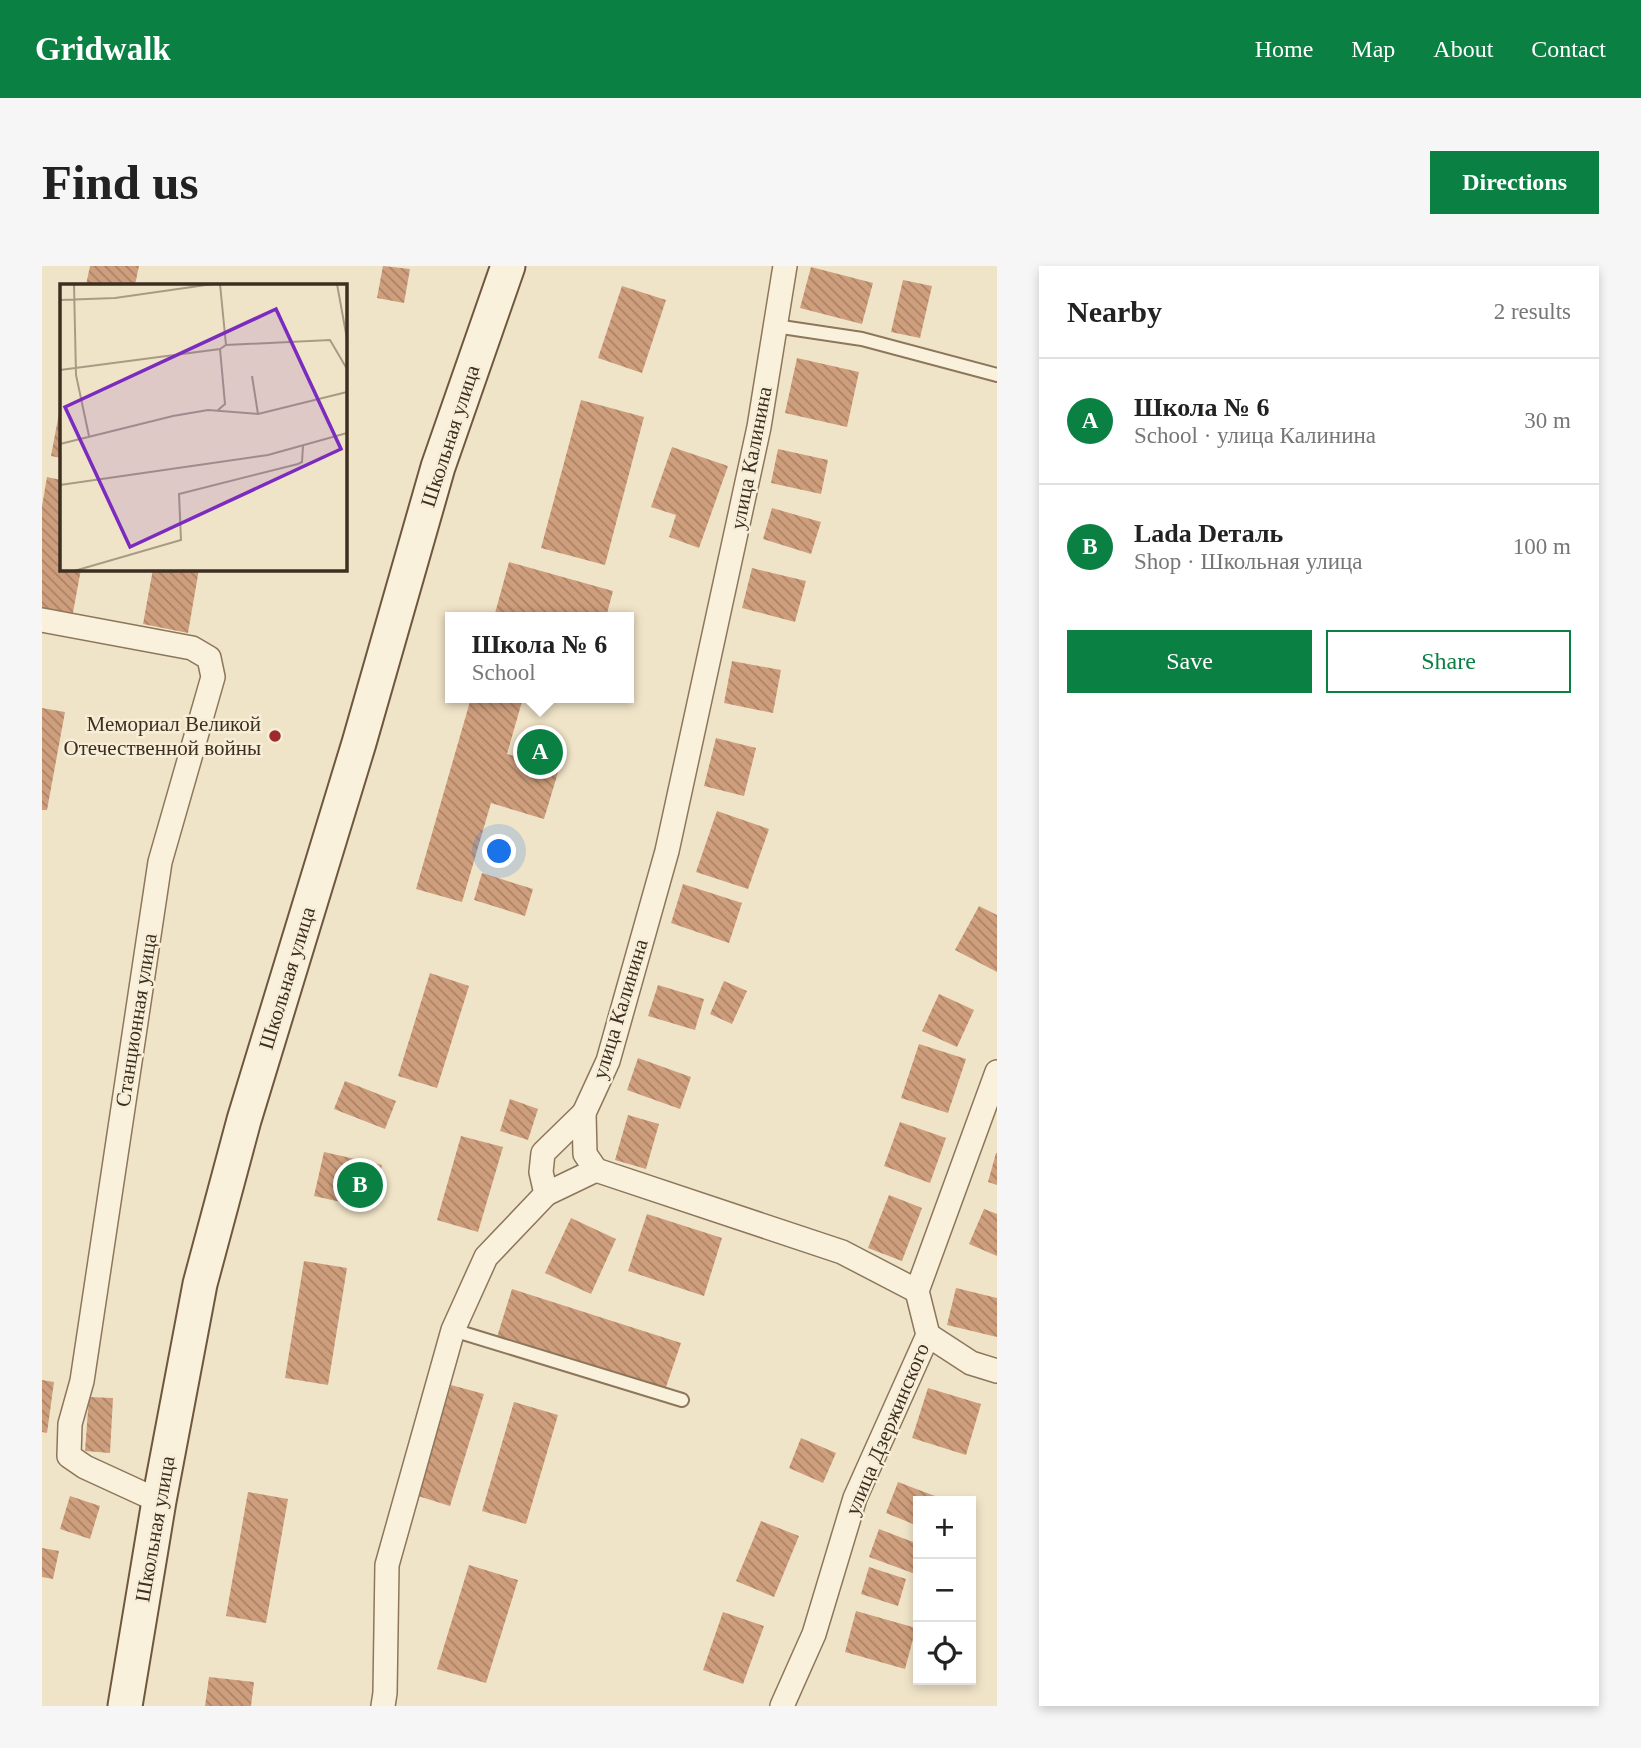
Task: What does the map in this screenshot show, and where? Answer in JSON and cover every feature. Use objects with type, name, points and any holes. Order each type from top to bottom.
[{"type":"main road","name":"Школьная улица","points":[[125,1706],[159,1501],[200,1283],[244,1120],[359,743],[438,467],[508,266]]},
{"type":"street","name":"улица Калинина","points":[[547,1194],[541,1172],[543,1153],[584,1113],[608,1061],[667,851],[759,427],[785,266]]},
{"type":"street","name":"Станционная улица","points":[[42,620],[192,648],[208,658],[213,677],[160,862],[82,1381],[70,1424],[69,1456],[85,1467],[159,1501]]},
{"type":"street","points":[[584,1113],[585,1154],[596,1170],[842,1252],[917,1291],[997,1072]]},
{"type":"street","points":[[383,1706],[386,1693],[387,1565],[453,1330],[486,1257],[547,1194],[596,1170]]},
{"type":"street","name":"улица Дзержинского","points":[[782,1706],[814,1634],[855,1498],[928,1335],[917,1291]]},
{"type":"street","points":[[928,1335],[971,1363],[997,1371]]},
{"type":"lane","points":[[775,327],[862,339],[997,375]]},
{"type":"lane","points":[[453,1330],[682,1400]]},
{"type":"building","points":[[90,266],[139,266],[135,284],[86,284]]},
{"type":"building","points":[[383,266],[410,269],[404,303],[377,298]]},
{"type":"building","points":[[811,267],[873,283],[862,324],[800,308]]},
{"type":"building","points":[[903,280],[932,286],[920,338],[891,332]]},
{"type":"building","points":[[622,286],[666,300],[642,373],[598,358]]},
{"type":"building","points":[[797,358],[859,372],[847,427],[785,413]]},
{"type":"building","points":[[581,400],[644,417],[605,565],[541,548]]},
{"type":"building","points":[[60,408],[60,458],[51,456]]},
{"type":"building","points":[[672,447],[728,466],[699,548],[669,537],[676,515],[651,507]]},
{"type":"building","points":[[778,449],[828,460],[821,494],[771,483]]},
{"type":"building","points":[[47,477],[60,480],[60,570],[81,570],[72,618],[42,613],[42,506]]},
{"type":"building","points":[[772,508],[821,522],[811,554],[763,539]]},
{"type":"building","points":[[509,562],[613,591],[607,612],[495,612]]},
{"type":"building","points":[[752,568],[806,581],[795,622],[742,608]]},
{"type":"building","points":[[153,570],[199,570],[188,633],[143,624]]},
{"type":"building","points":[[732,661],[781,670],[773,713],[724,703]]},
{"type":"building","points":[[470,703],[522,703],[507,754],[559,769],[544,819],[491,803],[462,902],[416,889]]},
{"type":"building","points":[[42,708],[65,712],[47,810],[42,810]]},
{"type":"building","points":[[716,738],[756,748],[744,796],[704,786]]},
{"type":"building","points":[[717,811],[769,829],[748,889],[696,872]]},
{"type":"building","points":[[482,873],[533,889],[525,916],[474,900]]},
{"type":"building","points":[[683,884],[742,903],[729,943],[671,923]]},
{"type":"building","points":[[979,906],[997,915],[997,972],[955,950]]},
{"type":"building","points":[[430,973],[469,986],[437,1088],[398,1076]]},
{"type":"building","points":[[724,981],[747,991],[732,1024],[710,1014]]},
{"type":"building","points":[[658,985],[704,999],[695,1030],[648,1016]]},
{"type":"building","points":[[939,994],[974,1010],[957,1047],[922,1031]]},
{"type":"building","points":[[919,1044],[966,1059],[948,1113],[901,1098]]},
{"type":"building","points":[[638,1058],[691,1077],[680,1109],[627,1090]]},
{"type":"building","points":[[345,1081],[396,1101],[385,1129],[334,1109]]},
{"type":"building","points":[[510,1099],[538,1109],[528,1140],[500,1131]]},
{"type":"building","points":[[628,1115],[659,1124],[646,1169],[615,1160]]},
{"type":"building","points":[[900,1122],[946,1138],[930,1183],[884,1166]]},
{"type":"building","points":[[461,1136],[503,1147],[478,1232],[437,1220]]},
{"type":"building","points":[[324,1152],[382,1165],[372,1209],[314,1196]]},
{"type":"building","points":[[997,1153],[997,1185],[988,1182]]},
{"type":"building","points":[[889,1195],[922,1208],[902,1261],[868,1248]]},
{"type":"building","points":[[984,1209],[997,1214],[997,1256],[969,1244]]},
{"type":"building","points":[[647,1214],[722,1238],[704,1296],[628,1271]]},
{"type":"building","points":[[571,1218],[616,1239],[591,1294],[545,1273]]},
{"type":"building","points":[[304,1261],[347,1268],[328,1385],[285,1378]]},
{"type":"building","points":[[956,1288],[997,1298],[997,1337],[947,1325]]},
{"type":"building","points":[[512,1289],[681,1343],[665,1390],[497,1337]]},
{"type":"building","points":[[42,1380],[54,1382],[47,1433],[42,1432]]},
{"type":"building","points":[[451,1385],[484,1394],[450,1506],[418,1496]]},
{"type":"building","points":[[928,1388],[981,1404],[966,1455],[912,1438]]},
{"type":"building","points":[[89,1397],[113,1398],[110,1453],[85,1451]]},
{"type":"building","points":[[514,1402],[558,1415],[526,1524],[482,1511]]},
{"type":"building","points":[[801,1438],[836,1453],[823,1483],[789,1468]]},
{"type":"building","points":[[898,1482],[935,1496],[913,1496],[913,1524],[886,1513]]},
{"type":"building","points":[[248,1492],[288,1499],[266,1623],[226,1616]]},
{"type":"building","points":[[70,1496],[100,1506],[90,1539],[60,1529]]},
{"type":"building","points":[[761,1521],[799,1536],[774,1597],[736,1581]]},
{"type":"building","points":[[879,1529],[913,1542],[913,1573],[869,1557]]},
{"type":"building","points":[[42,1548],[59,1551],[53,1579],[42,1577]]},
{"type":"building","points":[[469,1565],[518,1580],[486,1683],[437,1669]]},
{"type":"building","points":[[869,1567],[906,1579],[898,1606],[861,1594]]},
{"type":"building","points":[[856,1611],[913,1627],[913,1639],[905,1669],[845,1652]]},
{"type":"building","points":[[723,1612],[764,1626],[743,1684],[703,1670]]},
{"type":"building","points":[[209,1677],[254,1682],[251,1706],[205,1706]]},
{"type":"place","name":"Мемориал Великой Отечественной войны","points":[[275,736]]},
{"type":"place","name":"Школа № 6","points":[[540,752]]},
{"type":"place","name":"Lada Dеталь","points":[[360,1185]]}]
